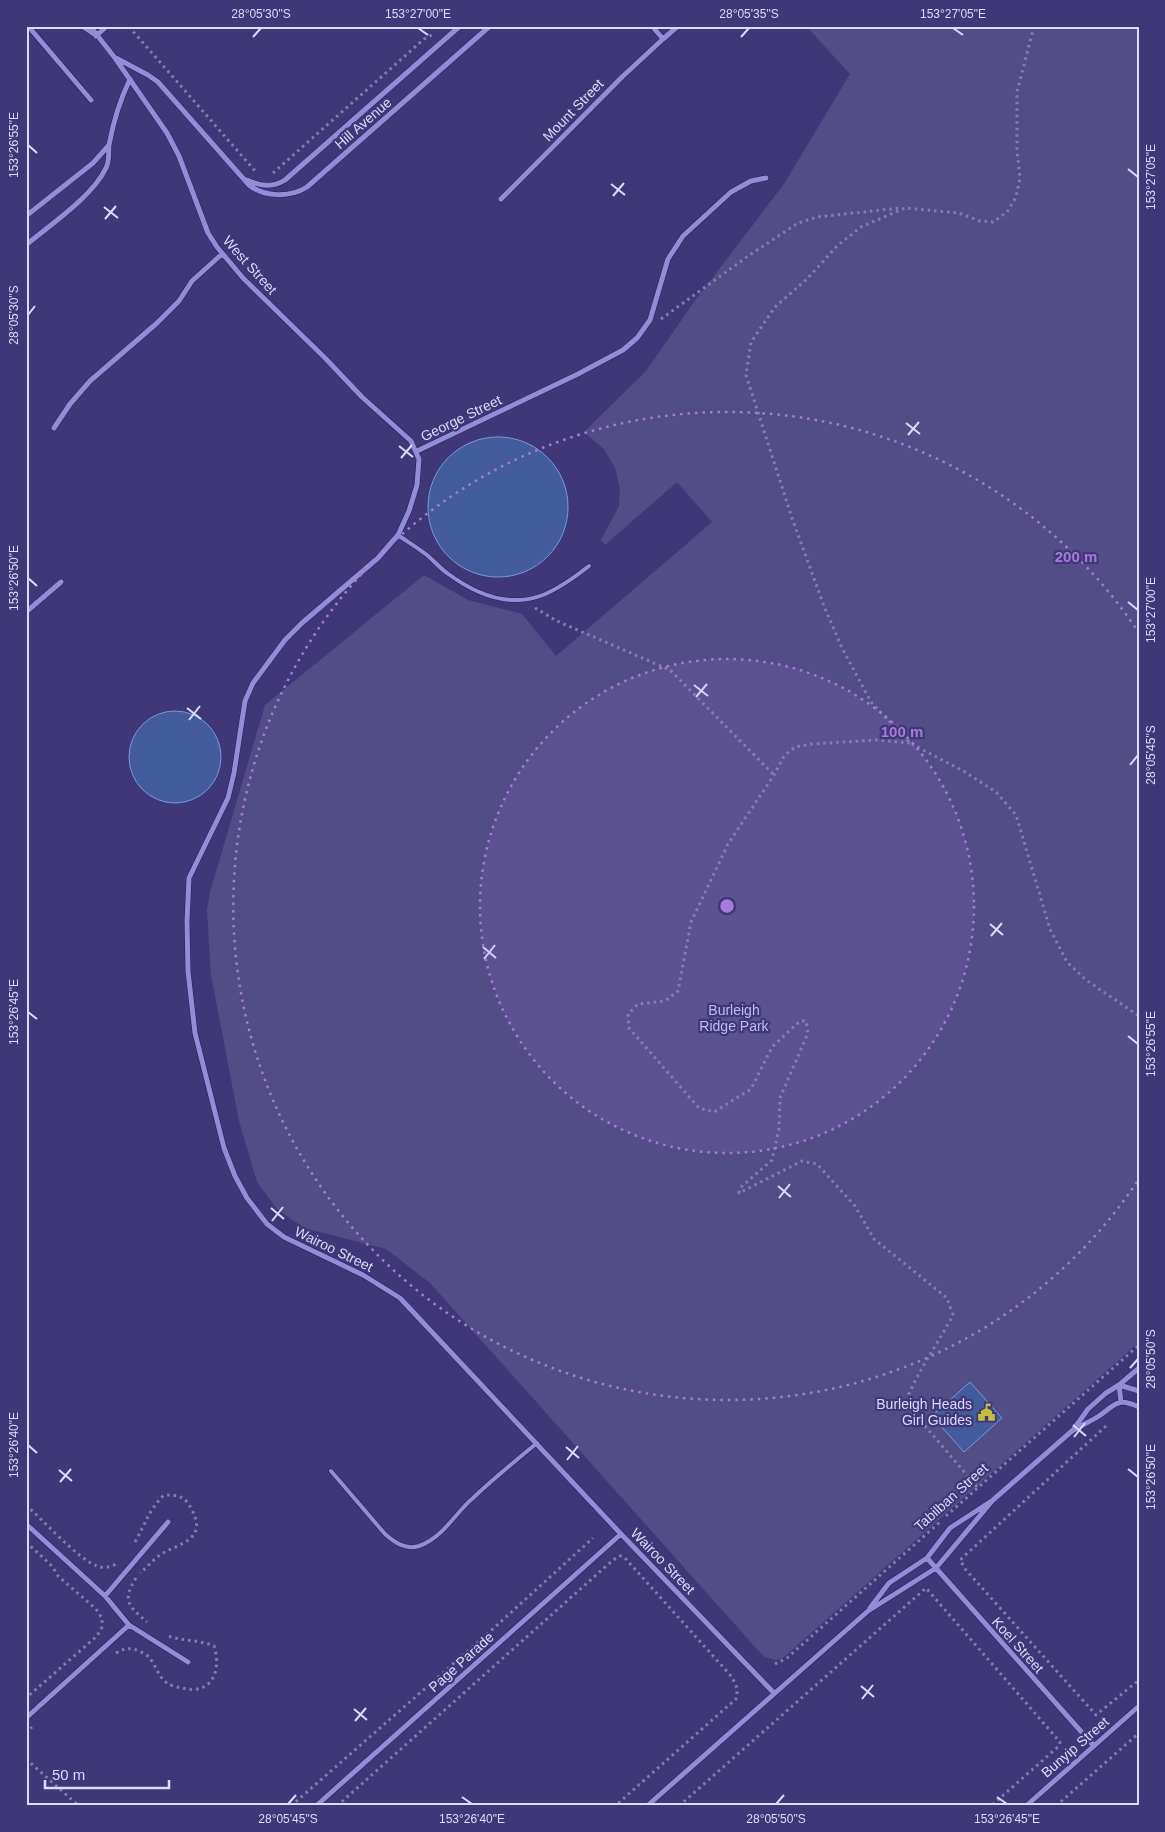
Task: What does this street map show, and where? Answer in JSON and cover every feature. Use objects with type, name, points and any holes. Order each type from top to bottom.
[{"type":"street","points":[[28,26],[91,100]]},
{"type":"street","name":"West Street","points":[[82,26],[96,36]]},
{"type":"street","name":"West Street","points":[[90,26],[96,36],[116,58],[173,144],[208,233],[222,254],[243,278],[362,397],[411,440],[417,451]]},
{"type":"street","points":[[96,36],[107,26]]},
{"type":"street","name":"Hill Avenue","points":[[240,176],[260,185],[271,186],[281,182],[460,26]]},
{"type":"street","name":"Hill Avenue","points":[[116,58],[148,74],[158,82],[240,176],[252,187],[263,193],[287,193],[304,188],[490,26]]},
{"type":"street","points":[[652,26],[663,39]]},
{"type":"street","name":"Mount Street","points":[[501,199],[622,76],[678,26]]},
{"type":"street","points":[[26,245],[76,204],[94,186],[106,168],[119,103],[130,79]]},
{"type":"street","points":[[26,216],[93,164],[110,145]]},
{"type":"street","name":"George Street","points":[[200,854],[228,798],[246,701],[253,683],[275,653],[302,623],[378,558],[398,535],[409,511],[417,485],[420,466],[417,451],[578,374],[623,350],[637,338],[650,320],[668,259],[683,236],[731,192],[751,181],[766,178]]},
{"type":"street","points":[[54,428],[70,404],[90,381],[158,323],[179,301],[192,280],[222,254]]},
{"type":"street","points":[[26,612],[61,582]]},
{"type":"street","name":"Wairoo Street","points":[[200,854],[189,878],[187,913],[188,971],[195,1033],[224,1148],[235,1176],[247,1198],[267,1224],[284,1237],[363,1275],[400,1298],[621,1534],[774,1693]]},
{"type":"street","name":"Tabilban Street","points":[[868,1611],[889,1582],[927,1558],[950,1528],[993,1500],[1073,1430],[1088,1409],[1139,1368]]},
{"type":"street","points":[[1121,1402],[1119,1385],[1139,1391]]},
{"type":"street","points":[[1073,1430],[1099,1416],[1113,1404],[1127,1402],[1139,1407]]},
{"type":"street","name":"Tabilban Street","points":[[647,1806],[868,1611],[936,1568],[993,1500]]},
{"type":"street","points":[[105,1596],[168,1522]]},
{"type":"street","points":[[26,1524],[105,1596],[129,1625],[188,1662]]},
{"type":"street","name":"Page Parade","points":[[316,1806],[621,1534]]},
{"type":"street","name":"Koel Street","points":[[927,1558],[1094,1746]]},
{"type":"street","points":[[26,1718],[129,1625]]},
{"type":"street","name":"Bunyip Street","points":[[1026,1806],[1139,1706]]},
{"type":"lane","points":[[398,535],[428,556],[447,574],[494,598],[521,600],[543,595],[566,583],[589,566]]},
{"type":"lane","points":[[331,1471],[395,1543],[417,1547],[429,1542],[442,1532],[472,1498],[536,1443]]},
{"type":"path","points":[[131,26],[131,29],[261,177]]},
{"type":"path","points":[[661,320],[751,254],[798,223],[817,218],[905,208],[941,210],[959,213],[980,221],[993,222],[1007,212],[1016,196],[1020,178],[1017,151],[1017,92],[1034,26]]},
{"type":"path","points":[[269,176],[424,39],[437,31]]},
{"type":"path","points":[[905,208],[862,227],[836,246],[807,278],[775,306],[751,342],[746,375],[792,518],[824,606],[842,648],[870,702],[910,743],[965,772],[996,792],[1016,815],[1050,930],[1067,962],[1086,980],[1139,1016]]},
{"type":"path","points":[[521,600],[557,621],[670,670],[774,775]]},
{"type":"path","points":[[910,743],[877,740],[846,741],[795,747],[784,756],[774,775],[728,844],[691,922],[678,991],[665,1001],[638,1004],[628,1014],[629,1028],[699,1108],[714,1112],[751,1088],[772,1048],[800,1021],[806,1021],[808,1033],[780,1098],[779,1129],[772,1160],[740,1188],[739,1193],[802,1161],[817,1164],[855,1206],[874,1239],[946,1298],[953,1315],[908,1396],[913,1412],[978,1488]]},
{"type":"path","name":"Tabilban Street","points":[[776,1664],[787,1658],[1139,1345]]},
{"type":"path","name":"Koel Street","points":[[1096,1715],[966,1570],[960,1560],[1109,1423]]},
{"type":"path","points":[[134,1544],[143,1529],[148,1514],[164,1495],[176,1495],[186,1500],[196,1518],[193,1536],[179,1547],[160,1556],[138,1575],[127,1594],[128,1602],[132,1609],[153,1627]]},
{"type":"path","points":[[26,1505],[86,1561],[99,1567],[107,1567],[115,1565],[120,1560]]},
{"type":"path","points":[[291,1806],[485,1636],[593,1538]]},
{"type":"path","points":[[26,1542],[52,1566],[58,1576],[96,1609],[102,1618],[102,1627],[97,1636],[26,1698]]},
{"type":"path","points":[[337,1806],[613,1560],[620,1556],[624,1557],[732,1677],[737,1688],[737,1698],[615,1806]]},
{"type":"path","name":"Bunyip Street","points":[[678,1806],[926,1588],[1060,1742],[1059,1746],[991,1806]]},
{"type":"path","points":[[110,1658],[117,1652],[130,1648],[142,1652],[148,1657],[168,1684],[190,1690],[202,1687],[210,1682],[216,1674],[217,1654],[214,1646],[206,1642],[178,1639],[160,1633]]},
{"type":"path","name":"Bunyip Street","points":[[1096,1715],[1139,1680]]},
{"type":"path","points":[[26,1733],[33,1726]]},
{"type":"path","points":[[1056,1806],[1139,1733]]},
{"type":"path","points":[[26,1759],[79,1806]]},
{"type":"green space","name":"Burleigh Ridge Park","points":[[806,26],[1139,26],[1139,1342],[783,1658],[776,1660],[764,1657],[430,1283],[386,1249],[304,1228],[277,1209],[257,1182],[239,1121],[211,975],[207,910],[210,892],[265,705],[424,575],[468,600],[522,614],[556,656],[712,522],[677,482],[605,545],[601,540],[619,506],[620,490],[616,470],[604,449],[584,432],[646,371],[694,302],[784,184],[850,74]]},
{"type":"building","points":[[498,437],[525,443],[537,449],[547,458],[556,468],[562,480],[568,507],[562,534],[556,546],[547,556],[537,565],[525,571],[498,577],[471,571],[459,565],[449,556],[440,546],[434,534],[428,507],[434,480],[440,468],[449,458],[459,449],[471,443]]},
{"type":"building","points":[[175,711],[184,712],[201,719],[213,731],[220,748],[220,766],[213,783],[201,795],[184,802],[175,803],[166,802],[149,795],[137,783],[130,766],[129,757],[130,748],[137,731],[149,719],[166,712]]},
{"type":"building","points":[[970,1382],[1002,1418],[964,1452],[932,1416]]},
{"type":"place","name":"Burleigh Heads Girl Guides","points":[[986,1412]]}]
